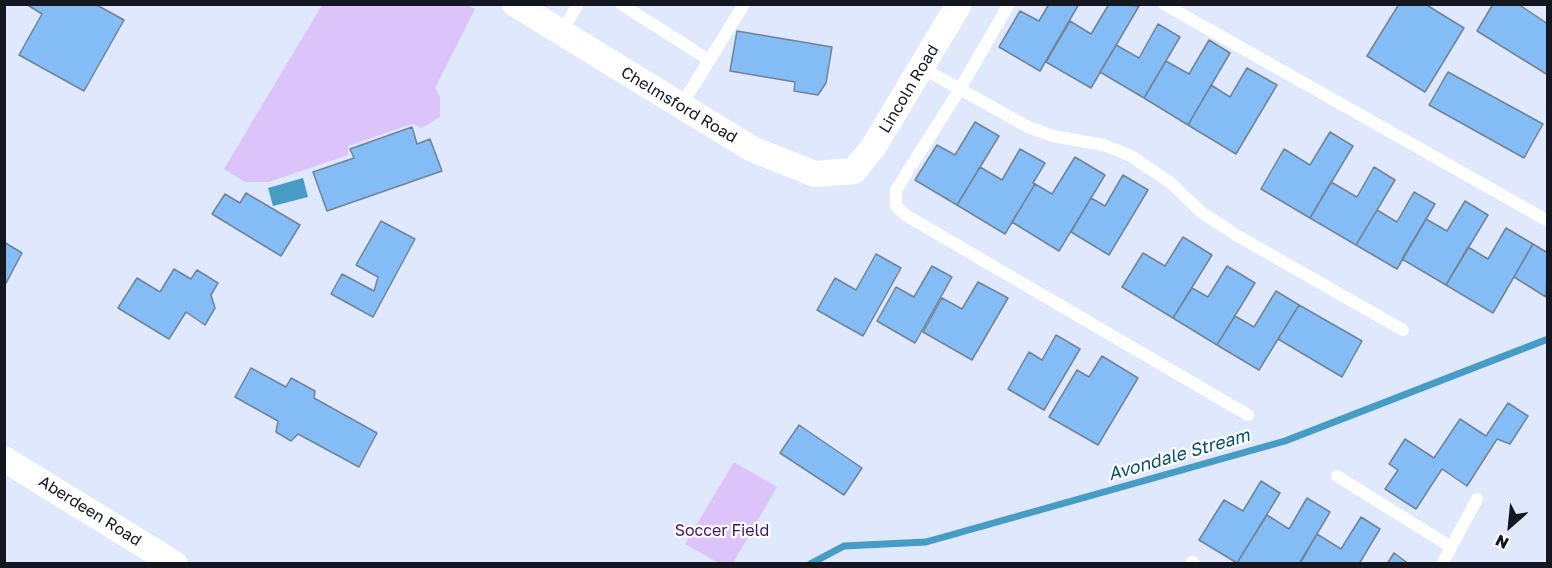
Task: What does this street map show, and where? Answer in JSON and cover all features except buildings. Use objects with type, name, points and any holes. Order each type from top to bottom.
[{"type":"street","name":"Chelmsford Road","points":[[515,4],[752,149],[815,174],[854,171]]},
{"type":"street","name":"Lincoln Road","points":[[854,171],[874,146],[959,4]]},
{"type":"street","name":"Aberdeen Road","points":[[4,459],[175,564]]},
{"type":"lane","points":[[561,33],[578,4]]},
{"type":"lane","points":[[621,4],[709,60]]},
{"type":"lane","points":[[681,106],[744,4]]},
{"type":"lane","points":[[1009,4],[960,89],[896,190],[896,206],[907,216],[1248,415]]},
{"type":"lane","points":[[1164,4],[1548,221]]},
{"type":"lane","points":[[922,68],[1028,127],[1053,136],[1104,145],[1131,156],[1171,183],[1201,212],[1236,235],[1403,330]]},
{"type":"lane","points":[[1337,476],[1451,547]]},
{"type":"lane","points":[[1442,564],[1477,499]]},
{"type":"green space","points":[[322,5],[467,5],[475,9],[435,88],[440,97],[440,117],[422,128],[412,124],[348,146],[348,155],[269,182],[245,182],[224,169]]},
{"type":"green space","name":"Soccer Field","points":[[734,462],[777,487],[733,563],[719,563],[685,544]]},
{"type":"water","points":[[303,178],[308,197],[273,206],[268,188]]},
{"type":"waterway","name":"Avondale Stream","points":[[810,564],[844,546],[926,542],[1285,441],[1548,339]]}]
